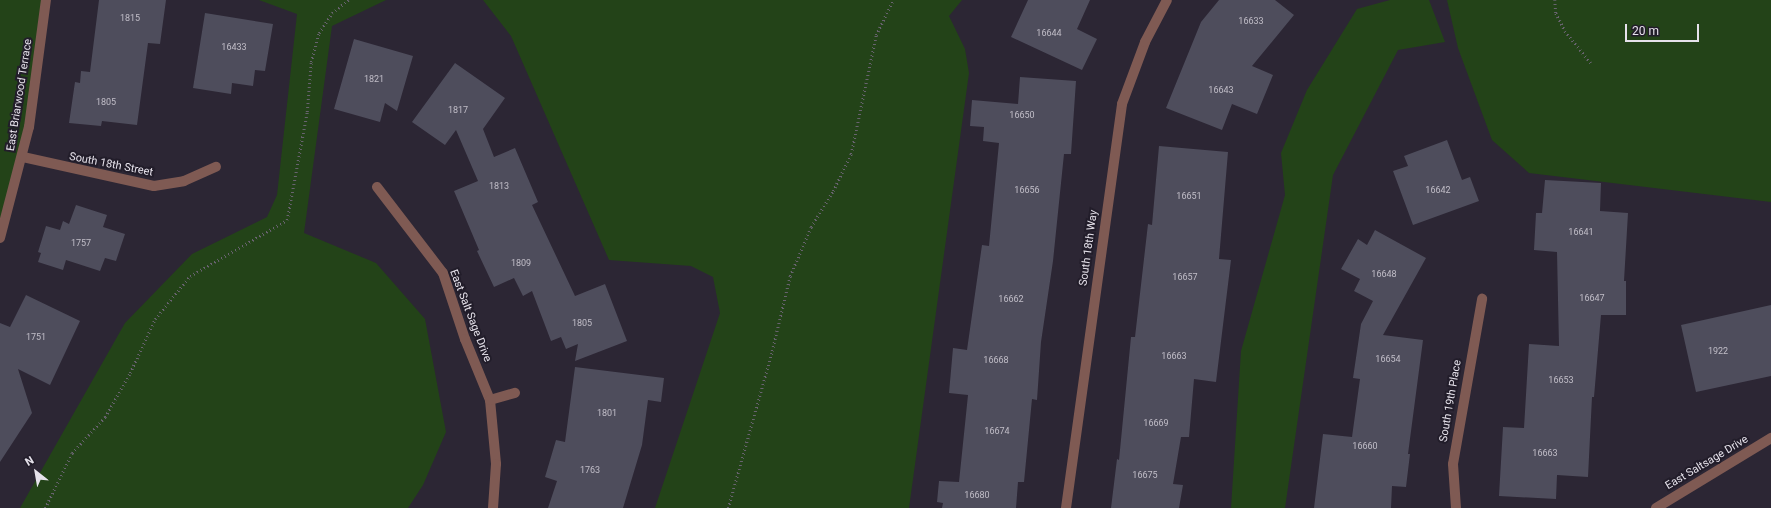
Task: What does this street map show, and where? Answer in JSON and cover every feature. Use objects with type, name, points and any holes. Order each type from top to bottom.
[{"type":"street","name":"East Briarwood Terrace","points":[[0,238],[23,157],[29,127],[46,0]]},
{"type":"street","name":"South 18th Way","points":[[1066,508],[1122,104],[1144,42],[1167,0]]},
{"type":"street","name":"South 18th Street","points":[[23,157],[154,186],[184,181],[216,167]]},
{"type":"street","name":"East Salt Sage Drive","points":[[378,187],[443,273],[465,339],[490,400],[496,464],[493,508]]},
{"type":"street","name":"South 19th Place","points":[[1456,508],[1453,464],[1482,299]]},
{"type":"street","points":[[490,400],[515,393]]},
{"type":"street","name":"East Saltsage Drive","points":[[1656,508],[1771,438]]},
{"type":"path","points":[[45,508],[72,453],[104,417],[130,373],[155,318],[190,276],[287,220],[307,112],[311,62],[319,33],[332,13],[348,0]]},
{"type":"path","points":[[728,508],[772,351],[790,276],[811,227],[833,191],[851,154],[876,35],[893,0]]},
{"type":"path","points":[[1555,0],[1556,13],[1564,31],[1591,64]]},
{"type":"green space","points":[[0,0],[46,0],[29,127],[0,238]]},
{"type":"green space","points":[[259,0],[386,0],[332,26],[304,233],[376,263],[425,319],[446,432],[423,485],[408,508],[20,508],[125,323],[192,254],[267,217],[277,195],[297,14]]},
{"type":"green space","points":[[483,0],[962,0],[949,16],[965,49],[969,73],[909,508],[655,508],[720,313],[713,277],[691,266],[609,260],[511,36]]},
{"type":"green space","points":[[1390,0],[1429,0],[1445,42],[1398,50],[1333,175],[1285,508],[1231,508],[1241,351],[1285,195],[1281,153],[1307,90],[1357,9]]},
{"type":"green space","points":[[1447,0],[1771,0],[1771,202],[1529,173],[1492,140],[1458,48]]},
{"type":"building","points":[[99,0],[166,0],[160,44],[148,43],[137,125],[102,121],[101,126],[69,123],[75,82],[80,83],[81,71],[90,72]]},
{"type":"building","points":[[1028,0],[1090,0],[1077,29],[1097,39],[1082,70],[1011,37]]},
{"type":"building","points":[[1219,0],[1275,0],[1294,15],[1252,66],[1273,75],[1257,114],[1232,104],[1222,130],[1166,108],[1201,22]]},
{"type":"building","points":[[205,13],[273,24],[265,71],[255,70],[253,86],[232,83],[231,94],[193,88]]},
{"type":"building","points":[[354,39],[413,56],[397,111],[385,103],[380,122],[334,109]]},
{"type":"building","points":[[455,63],[505,98],[483,129],[494,157],[515,148],[538,202],[532,205],[575,296],[605,284],[627,341],[575,361],[578,344],[566,349],[561,337],[551,341],[532,291],[523,296],[514,278],[494,287],[477,251],[479,250],[454,191],[478,181],[456,130],[445,145],[412,122]]},
{"type":"building","points":[[1020,77],[1076,81],[1071,154],[1064,154],[1053,261],[1041,342],[1037,400],[1032,399],[1024,482],[1018,482],[1016,508],[942,508],[943,503],[937,502],[939,481],[959,482],[968,395],[949,393],[953,348],[967,350],[982,245],[989,246],[999,143],[983,141],[984,127],[970,126],[972,100],[1018,104]]},
{"type":"building","points":[[1447,140],[1462,180],[1470,177],[1479,201],[1413,225],[1393,171],[1408,166],[1404,156]]},
{"type":"building","points":[[1159,146],[1228,152],[1219,259],[1231,260],[1216,382],[1194,379],[1189,437],[1181,437],[1173,484],[1183,485],[1179,508],[1111,508],[1117,459],[1119,460],[1131,337],[1135,337],[1148,224],[1152,225]]},
{"type":"building","points":[[1545,180],[1601,183],[1600,211],[1628,213],[1624,281],[1626,281],[1626,315],[1601,315],[1594,397],[1592,397],[1588,477],[1557,475],[1556,499],[1499,496],[1503,427],[1524,428],[1529,344],[1559,346],[1557,252],[1534,250],[1536,213],[1542,213]]},
{"type":"building","points":[[76,205],[107,215],[103,227],[125,234],[116,261],[105,258],[100,271],[66,260],[63,270],[38,262],[41,253],[38,252],[46,226],[60,230],[63,221],[69,224]]},
{"type":"building","points":[[1375,230],[1426,258],[1383,335],[1423,340],[1408,454],[1410,454],[1406,487],[1392,486],[1391,508],[1314,508],[1323,434],[1352,437],[1360,379],[1353,378],[1361,324],[1373,301],[1354,291],[1360,279],[1341,269],[1358,239],[1367,245]]},
{"type":"building","points":[[26,295],[80,321],[50,385],[18,369],[32,413],[0,462],[0,323],[10,327]]},
{"type":"building","points":[[1771,305],[1771,376],[1696,392],[1681,325]]},
{"type":"building","points":[[575,367],[664,378],[661,402],[648,400],[642,445],[623,508],[548,508],[557,481],[545,477],[556,440],[565,442]]}]
